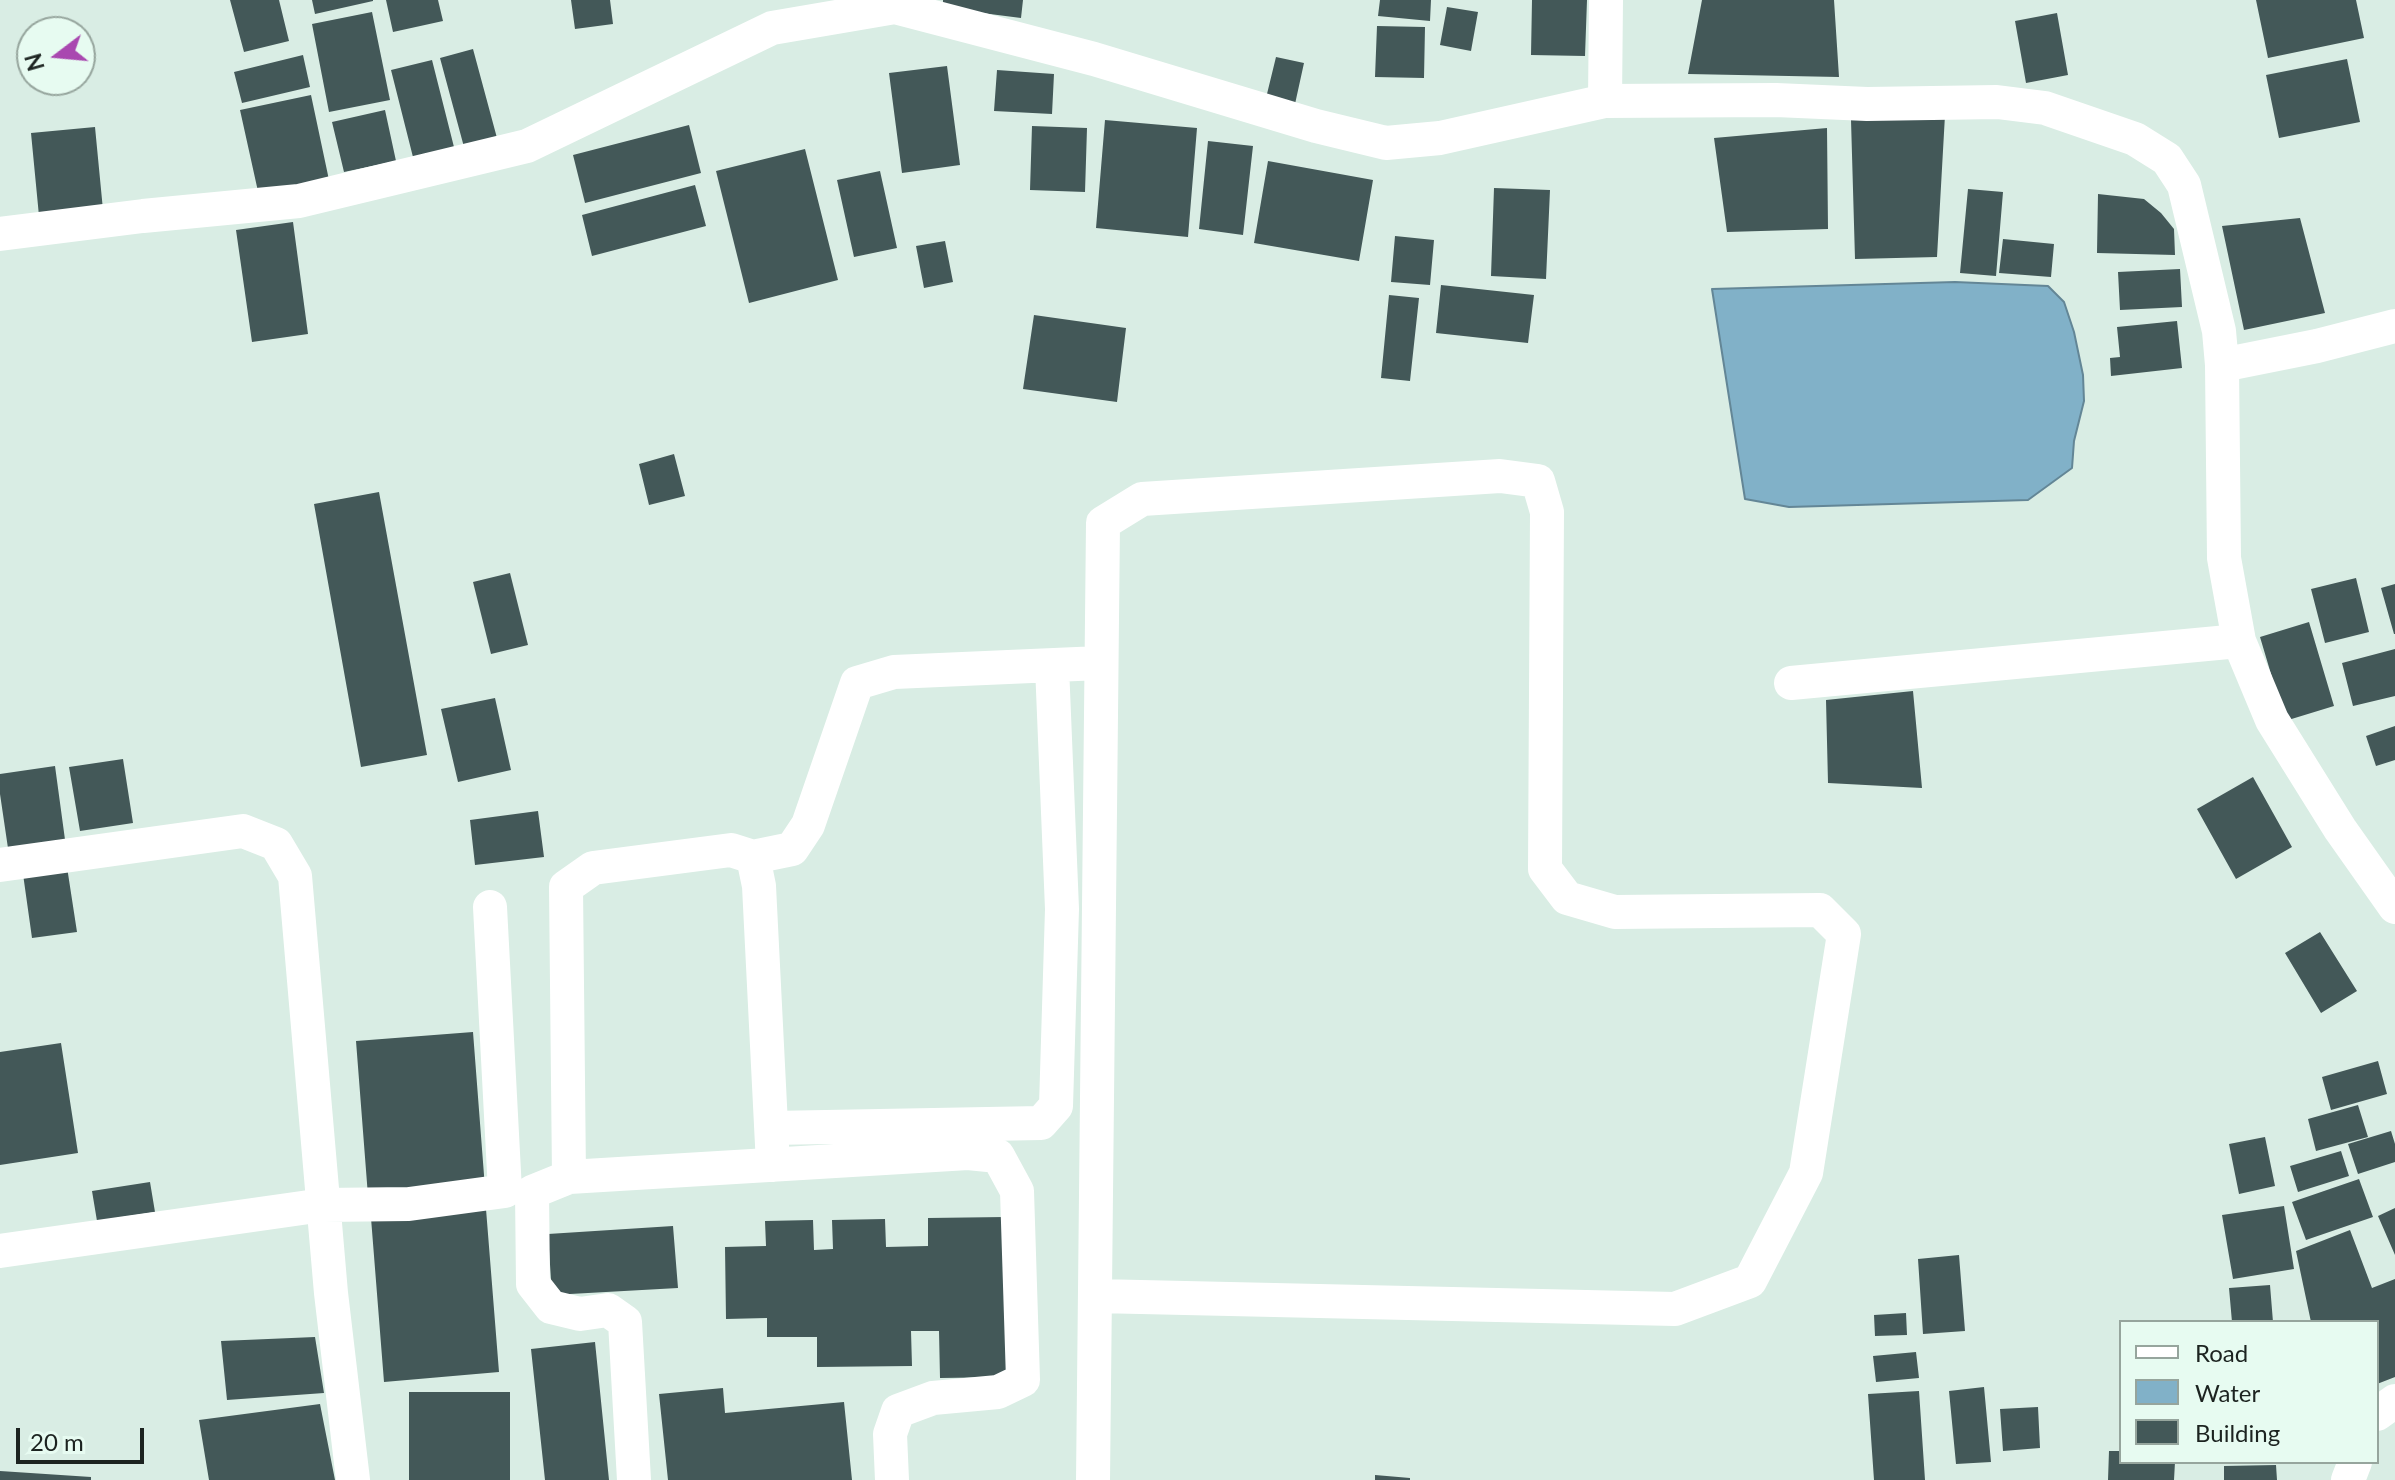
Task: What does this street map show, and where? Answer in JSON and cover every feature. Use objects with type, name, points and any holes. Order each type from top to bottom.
[{"type":"street","points":[[1605,101],[1606,0]]},
{"type":"street","points":[[0,234],[299,201],[527,146],[772,28],[894,4],[1094,59],[1316,126],[1386,143],[1440,138],[1605,101],[1997,102],[2045,108],[2135,139],[2167,159],[2184,185],[2219,331],[2224,558],[2239,641],[2272,720],[2340,829],[2395,907]]},
{"type":"street","points":[[2222,365],[2395,326]]},
{"type":"street","points":[[1093,1480],[1103,523],[1142,499],[1500,476],[1538,481],[1547,512],[1545,869],[1567,898],[1615,912],[1820,910],[1844,934],[1806,1173],[1750,1281],[1675,1309],[1096,1296]]},
{"type":"street","points":[[1791,683],[2239,641]]},
{"type":"street","points":[[569,1177],[566,887],[593,868],[731,850],[753,857],[792,849],[808,825],[857,683],[894,672],[1100,663]]},
{"type":"street","points":[[772,1128],[1041,1123],[1056,1106],[1062,909],[1052,666]]},
{"type":"street","points":[[0,865],[243,831],[276,844],[295,876],[323,1205],[353,1480]]},
{"type":"street","points":[[753,857],[759,886],[773,1165]]},
{"type":"street","points":[[0,1251],[323,1205],[409,1204],[505,1191],[490,907]]},
{"type":"street","points":[[634,1480],[625,1322],[608,1310],[580,1314],[551,1307],[533,1284],[532,1192],[569,1177],[968,1153],[998,1156],[1017,1191],[1023,1380],[998,1392],[933,1398],[898,1411],[890,1434],[892,1480]]},
{"type":"water","points":[[1955,282],[2048,286],[2064,302],[2083,375],[2084,401],[2074,441],[2072,468],[2028,500],[1789,507],[1745,499],[1712,289]]},
{"type":"building","points":[[230,0],[279,0],[289,41],[244,52]]},
{"type":"building","points":[[312,0],[373,0],[373,1],[315,14]]},
{"type":"building","points":[[386,0],[438,0],[443,21],[393,32]]},
{"type":"building","points":[[571,0],[610,0],[613,24],[575,29]]},
{"type":"building","points":[[943,0],[1023,0],[1021,18],[943,8]]},
{"type":"building","points":[[1380,0],[1431,0],[1430,21],[1378,16]]},
{"type":"building","points":[[1532,0],[1587,0],[1585,56],[1531,55]]},
{"type":"building","points":[[1702,0],[1834,0],[1839,77],[1688,74]]},
{"type":"building","points":[[2256,0],[2356,0],[2364,38],[2268,58]]},
{"type":"building","points":[[1447,7],[1478,12],[1471,51],[1440,45]]},
{"type":"building","points":[[372,12],[390,100],[329,112],[312,24]]},
{"type":"building","points":[[2057,13],[2068,75],[2026,83],[2015,21]]},
{"type":"building","points":[[1377,26],[1425,27],[1424,78],[1375,77]]},
{"type":"building","points":[[473,49],[497,138],[464,147],[440,58]]},
{"type":"building","points":[[303,55],[310,87],[242,103],[234,72]]},
{"type":"building","points":[[1276,57],[1304,63],[1295,104],[1266,98]]},
{"type":"building","points":[[2347,59],[2360,122],[2279,138],[2266,75]]},
{"type":"building","points":[[432,60],[456,155],[415,165],[391,70]]},
{"type":"building","points":[[947,66],[960,165],[902,173],[889,73]]},
{"type":"building","points":[[997,70],[1054,74],[1052,114],[994,111]]},
{"type":"building","points":[[311,95],[329,180],[259,196],[240,110]]},
{"type":"building","points":[[385,110],[396,161],[344,172],[332,122]]},
{"type":"building","points":[[1945,115],[1937,257],[1855,259],[1851,120]]},
{"type":"building","points":[[1105,120],[1197,128],[1188,237],[1096,228]]},
{"type":"building","points":[[689,125],[701,173],[585,203],[573,155]]},
{"type":"building","points":[[1032,126],[1087,128],[1085,192],[1030,190]]},
{"type":"building","points":[[95,127],[103,210],[39,216],[31,133]]},
{"type":"building","points":[[1827,128],[1828,229],[1727,232],[1714,138]]},
{"type":"building","points":[[1208,141],[1253,146],[1243,235],[1199,229]]},
{"type":"building","points":[[805,149],[838,280],[749,303],[716,171]]},
{"type":"building","points":[[1268,161],[1373,180],[1359,261],[1254,243]]},
{"type":"building","points":[[880,171],[897,248],[854,257],[837,180]]},
{"type":"building","points":[[695,185],[706,226],[592,256],[582,215]]},
{"type":"building","points":[[1494,188],[1550,190],[1546,279],[1491,276]]},
{"type":"building","points":[[1968,189],[2003,192],[1996,276],[1960,273]]},
{"type":"building","points":[[2098,194],[2144,199],[2174,229],[2175,255],[2097,253]]},
{"type":"building","points":[[2300,218],[2325,313],[2244,330],[2222,226]]},
{"type":"building","points":[[293,222],[308,334],[252,342],[236,230]]},
{"type":"building","points":[[1395,236],[1434,240],[1430,285],[1391,282]]},
{"type":"building","points":[[2003,239],[2054,244],[2051,277],[1999,273]]},
{"type":"building","points":[[945,241],[953,282],[924,288],[916,246]]},
{"type":"building","points":[[2180,269],[2182,307],[2120,310],[2118,272]]},
{"type":"building","points":[[1441,285],[1534,295],[1528,343],[1436,333]]},
{"type":"building","points":[[1389,295],[1419,298],[1410,381],[1381,378]]},
{"type":"building","points":[[1034,315],[1126,328],[1117,402],[1023,389]]},
{"type":"building","points":[[2177,321],[2182,368],[2111,376],[2110,358],[2120,357],[2117,327]]},
{"type":"building","points":[[674,454],[685,496],[649,505],[639,464]]},
{"type":"building","points":[[379,492],[427,755],[361,767],[314,504]]},
{"type":"building","points":[[510,573],[528,645],[491,654],[473,582]]},
{"type":"building","points":[[2356,578],[2369,632],[2325,643],[2311,589]]},
{"type":"building","points":[[2395,584],[2395,634],[2394,634],[2381,588]]},
{"type":"building","points":[[2309,622],[2334,706],[2285,721],[2260,637]]},
{"type":"building","points":[[2395,649],[2395,696],[2353,706],[2342,663]]},
{"type":"building","points":[[1913,691],[1922,788],[1828,783],[1826,700]]},
{"type":"building","points":[[495,698],[511,770],[458,782],[441,709]]},
{"type":"building","points":[[2395,726],[2395,760],[2376,766],[2366,736]]},
{"type":"building","points":[[123,759],[133,823],[80,831],[69,767]]},
{"type":"building","points":[[55,766],[66,847],[9,855],[0,774]]},
{"type":"building","points":[[2253,777],[2292,847],[2236,879],[2197,809]]},
{"type":"building","points":[[538,811],[544,857],[475,865],[470,820]]},
{"type":"building","points":[[67,867],[77,932],[32,938],[23,874]]},
{"type":"building","points":[[2320,932],[2357,991],[2321,1013],[2285,953]]},
{"type":"building","points":[[473,1032],[485,1188],[368,1196],[356,1041]]},
{"type":"building","points":[[61,1043],[78,1153],[0,1165],[0,1052]]},
{"type":"building","points":[[2378,1061],[2387,1094],[2331,1110],[2322,1077]]},
{"type":"building","points":[[2358,1105],[2368,1137],[2316,1151],[2308,1119]]},
{"type":"building","points":[[2391,1131],[2395,1162],[2358,1174],[2348,1144]]},
{"type":"building","points":[[2265,1137],[2275,1186],[2239,1194],[2229,1144]]},
{"type":"building","points":[[2341,1151],[2349,1176],[2298,1192],[2290,1166]]},
{"type":"building","points":[[2359,1179],[2373,1217],[2306,1240],[2292,1202]]},
{"type":"building","points":[[150,1182],[155,1212],[97,1221],[92,1191]]},
{"type":"building","points":[[2284,1206],[2294,1269],[2233,1279],[2222,1215]]},
{"type":"building","points":[[2395,1208],[2395,1255],[2378,1216]]},
{"type":"building","points":[[486,1209],[499,1372],[384,1382],[371,1218]]},
{"type":"building","points":[[1005,1217],[1009,1377],[940,1378],[939,1331],[911,1331],[912,1366],[817,1367],[817,1337],[767,1337],[767,1318],[726,1319],[725,1247],[766,1246],[765,1221],[813,1220],[814,1250],[833,1249],[832,1220],[885,1219],[886,1247],[928,1246],[928,1218]]},
{"type":"building","points":[[673,1226],[678,1288],[552,1295],[548,1234]]},
{"type":"building","points":[[2350,1230],[2372,1288],[2395,1279],[2395,1377],[2379,1383],[2379,1320],[2311,1320],[2296,1251]]},
{"type":"building","points":[[1959,1255],[1965,1331],[1923,1334],[1918,1259]]},
{"type":"building","points":[[2270,1285],[2273,1320],[2232,1320],[2229,1288]]},
{"type":"building","points":[[1906,1313],[1907,1335],[1875,1336],[1874,1315]]},
{"type":"building","points":[[315,1337],[324,1393],[227,1400],[221,1341]]},
{"type":"building","points":[[595,1342],[609,1480],[545,1480],[531,1349]]},
{"type":"building","points":[[1916,1352],[1919,1378],[1876,1382],[1873,1356]]},
{"type":"building","points":[[1984,1387],[1991,1462],[1956,1464],[1949,1391]]},
{"type":"building","points":[[723,1388],[725,1413],[844,1402],[852,1480],[668,1480],[659,1394]]},
{"type":"building","points":[[1919,1391],[1925,1480],[1874,1480],[1868,1394]]},
{"type":"building","points":[[409,1392],[510,1392],[510,1480],[409,1480]]},
{"type":"building","points":[[320,1404],[335,1480],[209,1480],[199,1420]]},
{"type":"building","points":[[2038,1407],[2040,1448],[2003,1451],[2000,1409]]},
{"type":"building","points":[[2109,1451],[2119,1451],[2119,1464],[2175,1464],[2174,1480],[2108,1480]]},
{"type":"building","points":[[2276,1465],[2277,1480],[2224,1480],[2224,1466]]},
{"type":"building","points":[[0,1471],[91,1477],[91,1480],[0,1480]]},
{"type":"building","points":[[1375,1475],[1410,1478],[1410,1480],[1375,1480]]}]
